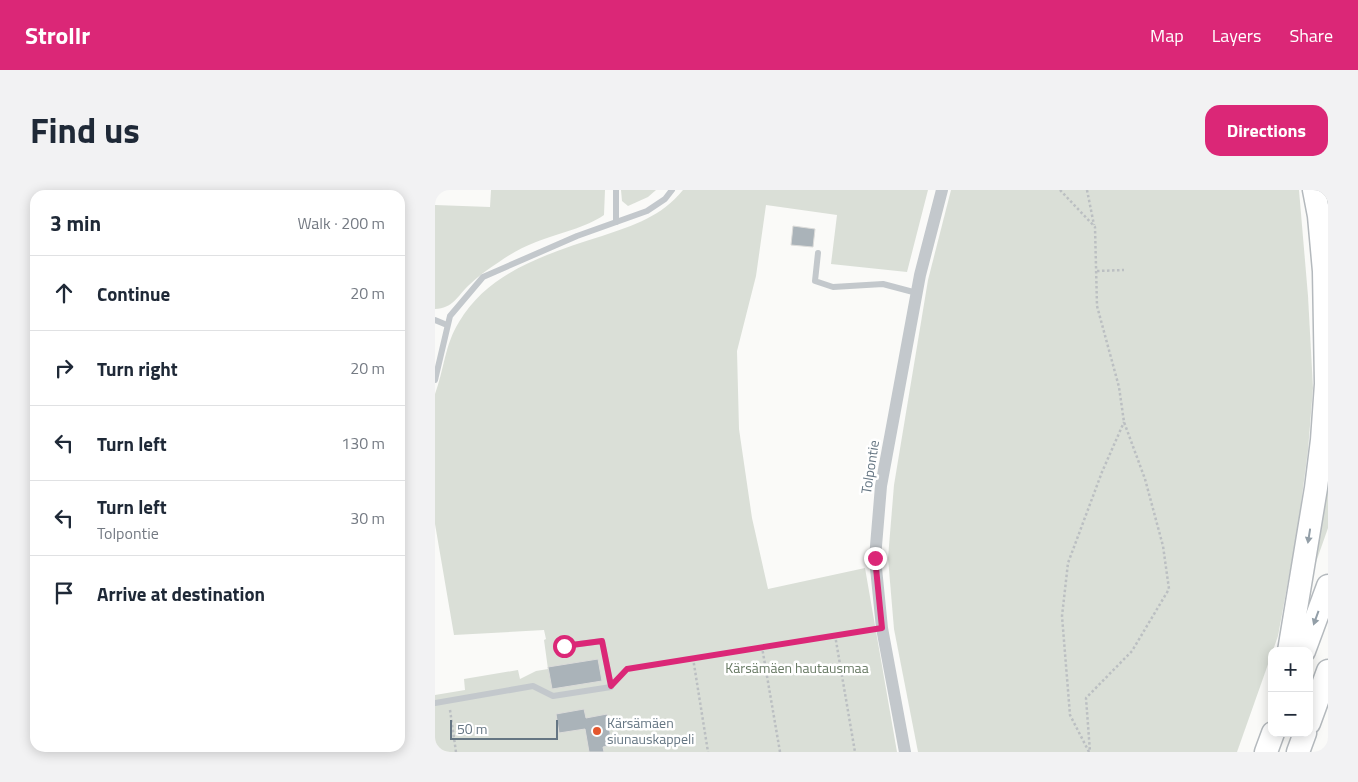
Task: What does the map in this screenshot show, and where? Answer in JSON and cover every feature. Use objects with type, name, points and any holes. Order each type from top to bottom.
[{"type":"highway","points":[[1290,647],[1315,496],[1322,440],[1325,384],[1326,325],[1324,271],[1319,216],[1314,190]]},
{"type":"highway","points":[[1305,647],[1328,586]]},
{"type":"highway","points":[[1313,712],[1328,671]]},
{"type":"highway","points":[[1266,752],[1272,737]]},
{"type":"highway","points":[[1298,752],[1304,737]]},
{"type":"street","name":"Tolpontie","points":[[905,752],[882,628],[875,558],[881,486],[920,275],[942,190]]},
{"type":"lane","points":[[615,222],[616,190]]},
{"type":"lane","points":[[435,380],[450,316],[483,278],[577,236],[647,212],[665,200],[672,190]]},
{"type":"lane","points":[[818,254],[815,281],[833,287],[883,284],[917,293]]},
{"type":"lane","points":[[435,320],[447,326]]},
{"type":"lane","points":[[435,703],[533,686],[553,696],[611,686],[602,641],[564,646]]},
{"type":"path","points":[[1060,190],[1095,227]]},
{"type":"path","points":[[1087,190],[1095,227],[1097,306],[1119,387],[1124,422],[1145,479],[1163,546],[1169,589],[1132,650],[1085,698],[1089,752]]},
{"type":"path","points":[[1097,271],[1124,270]]},
{"type":"path","points":[[1089,752],[1070,715],[1062,616],[1068,563],[1102,472],[1124,422]]},
{"type":"path","points":[[611,686],[627,669],[882,628]]},
{"type":"path","points":[[835,635],[855,752]]},
{"type":"path","points":[[762,647],[780,752]]},
{"type":"path","points":[[693,658],[708,752]]},
{"type":"path","points":[[448,701],[456,752]]},
{"type":"green space","points":[[491,190],[605,190],[604,215],[581,227],[536,242],[517,251],[479,276],[446,307],[435,309],[435,205],[490,207]]},
{"type":"green space","points":[[621,190],[656,190],[648,197],[628,206],[622,201]]},
{"type":"green space","name":"Kärsämäen hautausmaa","points":[[683,190],[928,190],[907,272],[831,264],[837,215],[766,205],[756,276],[737,351],[739,429],[752,518],[768,589],[865,568],[897,752],[435,752],[435,695],[465,690],[464,679],[518,670],[520,679],[536,671],[548,669],[544,630],[454,635],[435,524],[435,394],[454,330],[472,304],[503,277],[541,257],[646,219],[666,207]]},
{"type":"green space","points":[[951,190],[1299,190],[1308,296],[1313,388],[1308,450],[1298,527],[1278,636],[1274,647],[1268,647],[1268,664],[1237,752],[918,752],[894,629],[888,558],[894,485],[928,280]]},
{"type":"green space","points":[[1328,431],[1328,528],[1308,585]]},
{"type":"building","points":[[793,226],[815,229],[813,247],[791,245]]},
{"type":"building","points":[[598,659],[602,681],[552,689],[548,667]]},
{"type":"building","name":"Kärsämäen siunauskappeli","points":[[584,709],[586,718],[607,714],[612,745],[603,747],[604,752],[589,752],[585,729],[559,733],[556,714]]},
{"type":"place","name":"Kärsämäen siunauskappeli","points":[[597,731]]},
{"type":"route","points":[[564,646],[602,641],[611,686],[627,669],[882,628],[875,558]]}]
